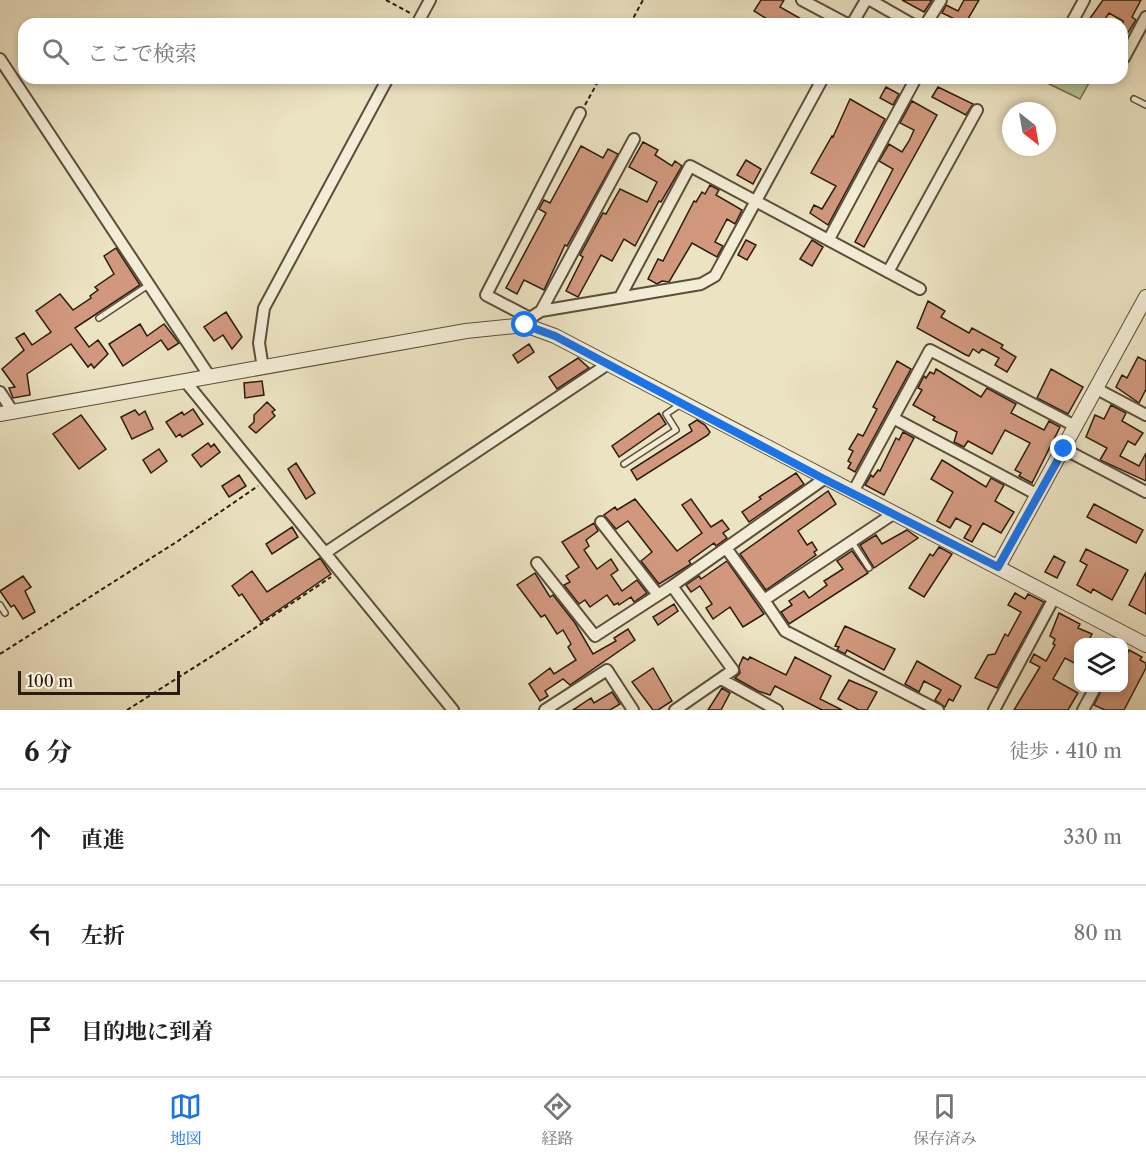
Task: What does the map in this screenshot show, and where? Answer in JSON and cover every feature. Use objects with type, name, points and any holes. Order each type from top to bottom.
[{"type":"street","points":[[421,18],[430,0]]},
{"type":"street","points":[[802,0],[836,18]]},
{"type":"street","points":[[856,18],[868,0],[901,18]]},
{"type":"street","points":[[930,18],[941,0]]},
{"type":"street","points":[[1074,18],[1084,0]]},
{"type":"street","points":[[1128,51],[1146,17]]},
{"type":"street","points":[[0,59],[210,377]]},
{"type":"street","points":[[263,368],[259,343],[264,308],[385,84]]},
{"type":"street","points":[[541,311],[708,281],[715,276],[820,84]]},
{"type":"street","points":[[829,239],[913,84]]},
{"type":"street","points":[[888,272],[976,110]]},
{"type":"street","points":[[580,113],[486,295],[527,322],[824,479],[998,567],[1122,638]]},
{"type":"street","points":[[0,392],[7,413],[527,322],[541,311],[634,140]]},
{"type":"street","points":[[620,297],[690,166],[920,289]]},
{"type":"street","points":[[998,567],[1064,449],[1095,388],[1145,302]]},
{"type":"street","points":[[853,492],[930,350],[1075,426]]},
{"type":"street","points":[[325,553],[608,364]]},
{"type":"street","points":[[185,381],[453,710]]},
{"type":"street","points":[[1095,388],[1146,416]]},
{"type":"street","points":[[893,418],[1038,495]]},
{"type":"street","points":[[1064,449],[1146,492]]},
{"type":"street","points":[[537,563],[595,636],[672,586],[824,479]]},
{"type":"street","points":[[764,600],[893,514]]},
{"type":"street","points":[[601,522],[658,595]]},
{"type":"street","points":[[726,548],[785,631],[939,710]]},
{"type":"street","points":[[672,586],[733,670],[675,710]]},
{"type":"street","points":[[994,710],[1054,598]]},
{"type":"street","points":[[1128,640],[1146,645]]},
{"type":"street","points":[[545,710],[607,670],[633,710]]},
{"type":"street","points":[[721,679],[777,710]]},
{"type":"street","points":[[1083,710],[1092,692]]},
{"type":"lane","points":[[1134,99],[1146,105]]},
{"type":"lane","points":[[99,318],[150,284]]},
{"type":"lane","points":[[624,464],[676,430],[666,414],[682,403]]},
{"type":"lane","points":[[852,541],[869,568]]},
{"type":"lane","points":[[0,606],[5,613]]},
{"type":"path","points":[[386,0],[414,18]]},
{"type":"path","points":[[633,18],[643,0]]},
{"type":"path","points":[[580,113],[597,84]]},
{"type":"path","points":[[0,654],[178,541],[266,481]]},
{"type":"path","points":[[127,710],[228,646],[339,571]]},
{"type":"green space","points":[[1049,84],[1088,84],[1080,99]]},
{"type":"building","points":[[761,0],[784,0],[780,7],[799,18],[765,18],[754,11]]},
{"type":"building","points":[[902,0],[932,0],[924,12]]},
{"type":"building","points":[[964,0],[979,0],[968,18],[953,18],[942,13],[946,5],[958,11]]},
{"type":"building","points":[[1103,0],[1141,0],[1132,17],[1136,20],[1128,33],[1128,18],[1118,18],[1109,13],[1106,18],[1090,18]]},
{"type":"building","points":[[886,87],[899,94],[893,105],[880,98]]},
{"type":"building","points":[[938,87],[973,104],[966,115],[932,97]]},
{"type":"building","points":[[850,99],[885,119],[828,225],[810,213],[814,205],[822,209],[836,186],[811,173],[833,137]]},
{"type":"building","points":[[912,101],[937,115],[864,247],[855,242],[893,169],[879,161],[889,144],[902,152],[909,141],[914,130],[900,123]]},
{"type":"building","points":[[643,142],[658,150],[655,155],[672,166],[675,161],[682,166],[661,202],[659,201],[635,246],[624,239],[612,261],[601,255],[578,297],[566,291],[583,257],[580,255],[603,213],[606,214],[620,189],[647,202],[657,182],[629,167]]},
{"type":"building","points":[[581,146],[603,158],[608,149],[618,154],[567,246],[565,245],[544,290],[524,280],[517,294],[506,288],[546,213],[539,209],[544,200],[550,203]]},
{"type":"building","points":[[746,160],[761,169],[753,184],[737,175]]},
{"type":"building","points":[[710,185],[719,190],[716,195],[742,210],[735,224],[727,219],[715,242],[723,246],[717,257],[692,243],[669,282],[662,281],[657,284],[648,279],[658,259],[663,261],[694,201],[696,202],[702,192],[705,194]]},
{"type":"building","points":[[746,240],[756,245],[747,260],[738,255]]},
{"type":"building","points":[[812,240],[823,247],[812,266],[800,259]]},
{"type":"building","points":[[116,248],[140,285],[75,328],[89,347],[98,340],[108,354],[94,368],[91,364],[88,367],[71,344],[27,374],[30,395],[13,398],[9,388],[15,387],[2,369],[24,350],[16,338],[24,333],[32,345],[51,332],[36,311],[60,294],[73,310],[91,298],[90,296],[98,290],[95,287],[114,274],[104,256]]},
{"type":"building","points":[[928,301],[945,311],[941,317],[969,333],[972,328],[1003,345],[1001,348],[1016,357],[1007,372],[995,365],[999,358],[982,349],[979,353],[973,349],[969,356],[917,328]]},
{"type":"building","points":[[226,312],[242,337],[232,349],[223,335],[214,341],[204,327]]},
{"type":"building","points":[[140,324],[147,336],[164,324],[179,343],[168,350],[161,340],[123,366],[109,344]]},
{"type":"building","points":[[529,344],[534,352],[518,363],[513,355]]},
{"type":"building","points":[[1138,357],[1146,361],[1146,389],[1139,403],[1116,387],[1122,375],[1127,378]]},
{"type":"building","points":[[578,358],[589,368],[557,389],[549,377]]},
{"type":"building","points":[[897,361],[911,369],[855,472],[848,468],[851,463],[848,461],[853,451],[849,449],[858,434],[863,436],[877,409],[873,407]]},
{"type":"building","points":[[936,369],[981,397],[987,388],[1016,404],[1011,413],[1044,430],[1049,421],[1060,427],[1032,483],[1019,476],[1021,473],[1015,470],[1030,443],[1005,430],[992,454],[968,441],[964,447],[954,442],[957,432],[933,420],[935,417],[913,405],[922,390],[918,388],[924,376],[926,378],[930,372],[934,374]]},
{"type":"building","points":[[1051,369],[1083,387],[1068,414],[1037,398]]},
{"type":"building","points":[[262,381],[264,395],[245,398],[244,383]]},
{"type":"building","points":[[267,402],[275,410],[272,412],[275,416],[256,433],[249,427],[254,422],[254,415]]},
{"type":"building","points":[[1111,405],[1126,413],[1122,421],[1143,433],[1135,445],[1128,441],[1120,456],[1139,466],[1146,453],[1146,481],[1100,460],[1107,448],[1086,437],[1095,415],[1104,419]]},
{"type":"building","points":[[193,409],[203,424],[182,437],[180,434],[176,437],[166,422],[182,412],[184,415]]},
{"type":"building","points":[[135,410],[139,415],[145,411],[153,429],[132,439],[121,417]]},
{"type":"building","points":[[659,413],[666,424],[619,457],[612,446]]},
{"type":"building","points":[[81,415],[106,449],[79,469],[53,434]]},
{"type":"building","points":[[697,420],[705,425],[710,432],[708,435],[637,480],[631,470],[692,431],[689,425]]},
{"type":"building","points":[[903,432],[914,438],[884,495],[865,485],[871,475],[873,477],[878,470],[880,471],[896,438],[899,440]]},
{"type":"building","points":[[208,443],[211,447],[214,444],[220,452],[201,467],[192,455]]},
{"type":"building","points":[[159,449],[167,461],[151,473],[143,460]]},
{"type":"building","points":[[942,460],[986,487],[991,478],[1004,485],[995,501],[1014,512],[1001,533],[983,523],[972,542],[964,538],[971,526],[956,518],[950,528],[937,521],[953,492],[931,479]]},
{"type":"building","points":[[296,463],[315,493],[306,499],[288,469]]},
{"type":"building","points":[[796,473],[804,484],[749,522],[742,512],[761,499],[759,497]]},
{"type":"building","points":[[239,475],[246,486],[229,497],[222,486]]},
{"type":"building","points":[[828,491],[836,504],[798,531],[807,545],[812,542],[817,550],[814,552],[816,555],[766,590],[740,554]]},
{"type":"building","points":[[635,499],[677,551],[702,533],[682,505],[691,499],[711,527],[722,520],[729,529],[723,533],[727,538],[716,546],[714,543],[689,561],[691,564],[659,584],[641,561],[652,552],[628,521],[616,529],[604,515],[615,507],[617,510]]},
{"type":"building","points":[[1094,504],[1143,530],[1136,543],[1087,517]]},
{"type":"building","points":[[594,523],[598,531],[586,540],[589,546],[584,550],[597,569],[611,559],[618,570],[611,575],[622,591],[637,580],[647,593],[634,602],[631,597],[619,605],[618,603],[614,605],[607,595],[590,607],[585,600],[579,604],[564,585],[570,582],[566,576],[579,567],[562,542]]},
{"type":"building","points":[[292,527],[298,537],[272,554],[266,544]]},
{"type":"building","points":[[907,530],[918,538],[874,568],[860,545],[876,535],[882,544]]},
{"type":"building","points":[[939,547],[952,554],[924,597],[909,588],[930,554],[933,556]]},
{"type":"building","points":[[1086,549],[1128,570],[1112,600],[1093,589],[1091,593],[1077,585],[1087,565],[1080,561]]},
{"type":"building","points":[[852,551],[868,573],[789,624],[781,612],[792,605],[789,601],[804,591],[809,598],[827,585],[824,581],[843,569],[837,561]]},
{"type":"building","points":[[1054,556],[1065,562],[1057,578],[1045,572]]},
{"type":"building","points":[[320,558],[331,574],[261,622],[242,594],[239,596],[232,586],[252,571],[267,592]]},
{"type":"building","points":[[727,561],[764,614],[743,627],[730,607],[713,619],[706,608],[712,604],[700,586],[691,592],[686,585],[699,576],[701,579]]},
{"type":"building","points":[[1146,572],[1146,614],[1129,605]]},
{"type":"building","points":[[535,573],[550,597],[553,595],[575,623],[593,654],[616,641],[614,638],[628,629],[635,640],[570,685],[563,679],[545,691],[548,696],[540,701],[529,684],[550,668],[554,674],[576,660],[568,647],[571,644],[563,630],[557,634],[545,615],[541,617],[517,585]]},
{"type":"building","points":[[23,576],[31,587],[25,591],[35,612],[23,619],[14,605],[11,607],[0,591]]},
{"type":"building","points":[[1015,593],[1025,599],[1028,594],[1044,602],[997,688],[975,678],[988,655],[995,654],[1005,634],[1008,636],[1021,612],[1008,605]]},
{"type":"building","points":[[674,604],[678,611],[658,625],[653,617]]},
{"type":"building","points":[[1059,613],[1080,624],[1078,628],[1092,634],[1090,638],[1074,638],[1074,663],[1065,658],[1053,679],[1078,693],[1068,710],[1014,710],[1040,667],[1030,662],[1034,654],[1046,661],[1055,645],[1053,644],[1055,639],[1050,636]]},
{"type":"building","points":[[845,626],[895,649],[884,670],[847,650],[845,654],[837,650],[839,647],[835,646]]},
{"type":"building","points":[[1129,650],[1142,657],[1140,660],[1146,663],[1146,668],[1124,710],[1105,710],[1094,705],[1100,692],[1128,692]]},
{"type":"building","points":[[743,657],[748,660],[750,657],[786,675],[795,657],[831,676],[820,699],[842,710],[822,710],[775,686],[770,695],[758,691],[735,678],[740,673],[739,666]]},
{"type":"building","points":[[917,661],[961,686],[953,701],[949,699],[945,707],[935,700],[941,690],[924,681],[919,692],[905,684]]},
{"type":"building","points":[[653,668],[672,701],[658,710],[653,710],[632,682]]},
{"type":"building","points":[[849,680],[877,692],[867,710],[859,710],[838,699]]},
{"type":"building","points":[[722,688],[730,693],[721,710],[708,710]]},
{"type":"building","points":[[612,692],[620,704],[610,710],[573,710],[591,698],[594,703]]},
{"type":"route","points":[[525,325],[555,336],[824,479],[998,567],[1064,449]]}]
